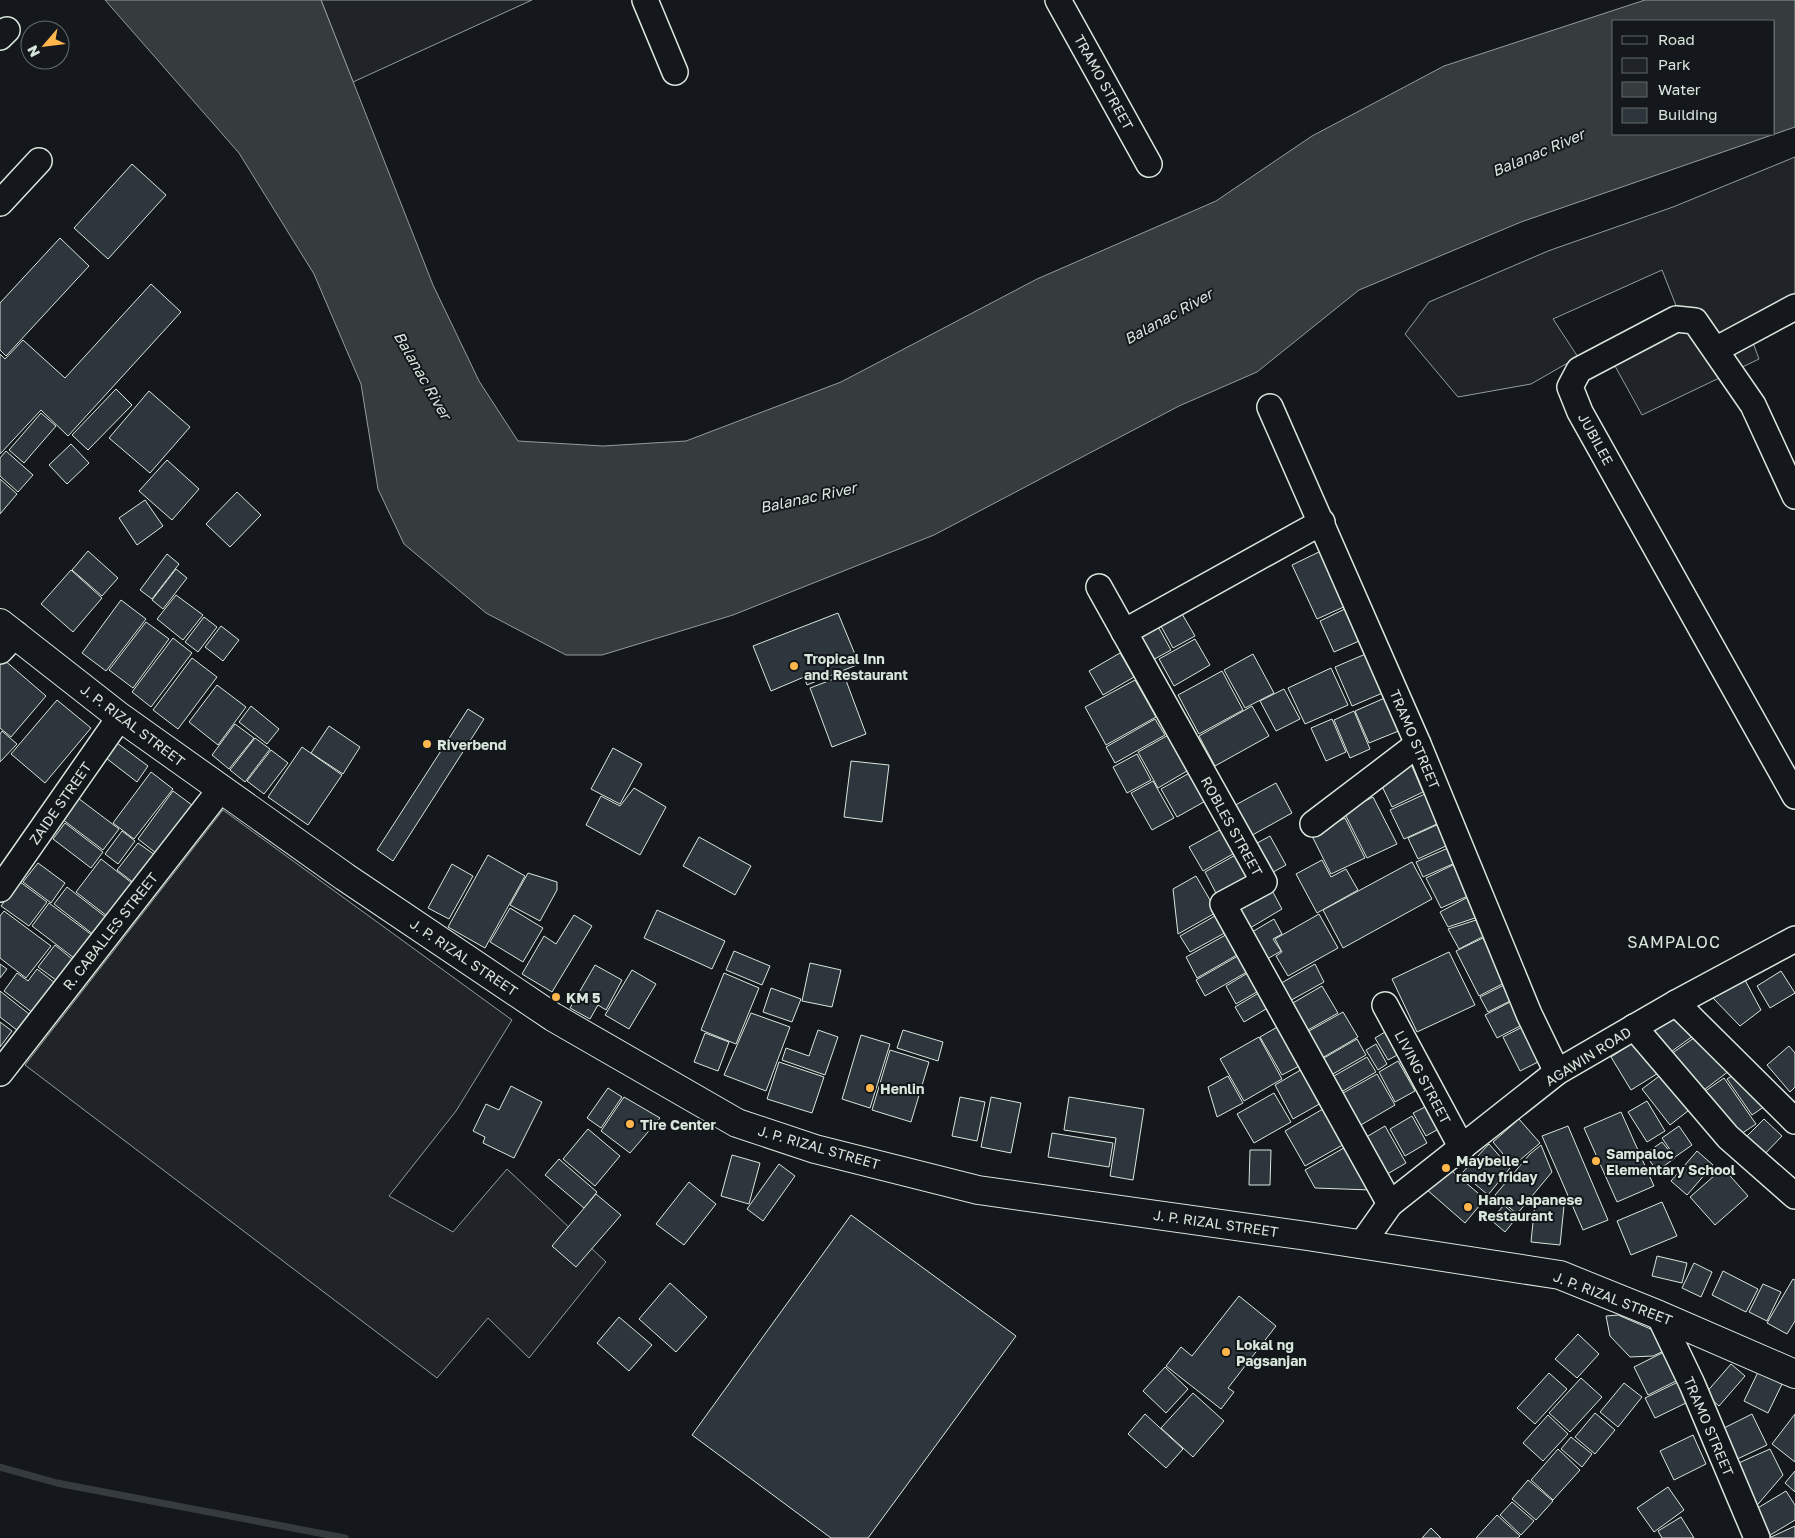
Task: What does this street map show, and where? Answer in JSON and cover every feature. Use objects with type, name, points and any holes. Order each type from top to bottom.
[{"type":"main road","name":"J. P. RIZAL STREET","points":[[5,636],[220,790],[553,1017],[737,1123],[815,1149],[978,1190],[1560,1275],[1660,1315],[1795,1374]]},
{"type":"street","points":[[645,0],[675,72]]},
{"type":"street","name":"TRAMO STREET","points":[[1058,0],[1149,164]]},
{"type":"street","points":[[0,203],[39,161]]},
{"type":"street","points":[[1717,349],[1795,307]]},
{"type":"street","name":"JUBILEE","points":[[1795,496],[1753,405],[1717,349],[1695,321],[1676,319],[1579,370],[1570,387],[1580,412],[1795,796]]},
{"type":"street","name":"TRAMO STREET","points":[[1270,407],[1418,744],[1529,1014],[1557,1072]]},
{"type":"street","points":[[1124,632],[1322,522]]},
{"type":"street","name":"ROBLES STREET","points":[[1099,587],[1264,882],[1223,904],[1390,1204]]},
{"type":"street","name":"ZAIDE STREET","points":[[0,889],[120,717]]},
{"type":"street","points":[[1313,824],[1418,744]]},
{"type":"street","name":"R. CABALLES STREET","points":[[0,1073],[220,790]]},
{"type":"street","name":"AGAWIN ROAD","points":[[1361,1245],[1390,1204],[1557,1072],[1676,1002],[1790,949]]},
{"type":"street","points":[[1676,1002],[1795,1121]]},
{"type":"street","name":"LIVING STREET","points":[[1384,1005],[1462,1148]]},
{"type":"street","points":[[1634,1027],[1728,1137],[1795,1196]]},
{"type":"street","name":"TRAMO STREET","points":[[1660,1315],[1692,1384],[1757,1538]]},
{"type":"green space","points":[[321,0],[532,0],[353,82]]},
{"type":"green space","points":[[1795,157],[1795,304],[1745,321],[1759,359],[1642,415],[1615,366],[1677,308],[1662,270],[1553,319],[1578,357],[1531,384],[1458,397],[1405,334],[1429,302],[1548,251],[1673,207]]},
{"type":"green space","points":[[223,810],[512,1020],[456,1111],[389,1196],[453,1232],[507,1169],[606,1262],[529,1358],[488,1318],[437,1378],[25,1065]]},
{"type":"water","name":"Balanac River","points":[[105,0],[321,0],[433,285],[479,381],[518,441],[603,446],[686,441],[841,382],[1037,279],[1216,201],[1312,136],[1444,66],[1645,0],[1795,0],[1795,127],[1775,134],[1775,20],[1612,20],[1612,135],[1772,135],[1521,222],[1359,290],[1257,372],[1179,406],[934,535],[733,615],[602,655],[566,655],[486,613],[404,544],[378,489],[361,384],[314,274],[239,153]]},
{"type":"building","points":[[132,164],[166,195],[108,259],[74,228]]},
{"type":"building","points":[[60,238],[89,266],[6,356],[0,350],[0,303]]},
{"type":"building","points":[[151,284],[181,312],[68,436],[41,410],[0,454],[0,354],[5,359],[23,340],[65,378]]},
{"type":"building","points":[[116,389],[132,405],[88,450],[72,435]]},
{"type":"building","points":[[149,391],[190,427],[150,473],[109,438]]},
{"type":"building","points":[[41,413],[56,426],[24,463],[9,450]]},
{"type":"building","points":[[71,444],[89,463],[67,484],[49,465]]},
{"type":"building","points":[[6,451],[33,475],[18,492],[0,476],[0,458]]},
{"type":"building","points":[[167,460],[199,489],[172,520],[139,491]]},
{"type":"building","points":[[0,479],[17,494],[0,514]]},
{"type":"building","points":[[237,492],[261,515],[230,547],[206,524]]},
{"type":"building","points":[[145,500],[163,526],[137,545],[119,518]]},
{"type":"building","points":[[1323,550],[1348,605],[1317,619],[1292,565]]},
{"type":"building","points":[[88,551],[118,578],[102,596],[72,570]]},
{"type":"building","points":[[167,554],[179,564],[152,599],[140,590]]},
{"type":"building","points":[[176,569],[187,578],[163,609],[152,600]]},
{"type":"building","points":[[71,570],[102,598],[73,632],[41,604]]},
{"type":"building","points":[[176,595],[203,615],[183,640],[157,619]]},
{"type":"building","points":[[121,600],[146,619],[106,671],[82,653]]},
{"type":"building","points":[[1351,606],[1366,638],[1334,652],[1320,621]]},
{"type":"building","points":[[1178,607],[1195,636],[1173,648],[1157,619]]},
{"type":"building","points":[[838,613],[859,664],[807,685],[804,677],[771,691],[753,646]]},
{"type":"building","points":[[204,617],[217,627],[198,652],[185,642]]},
{"type":"building","points":[[1155,621],[1171,650],[1149,662],[1133,633]]},
{"type":"building","points":[[146,622],[169,639],[133,688],[109,670]]},
{"type":"building","points":[[221,626],[239,640],[223,661],[205,647]]},
{"type":"building","points":[[173,638],[192,653],[151,707],[132,692]]},
{"type":"building","points":[[1195,639],[1210,665],[1174,686],[1159,659]]},
{"type":"building","points":[[1120,653],[1134,677],[1103,695],[1089,671]]},
{"type":"building","points":[[1368,653],[1385,692],[1352,706],[1335,667]]},
{"type":"building","points":[[1253,654],[1274,693],[1245,708],[1224,670]]},
{"type":"building","points":[[192,658],[217,677],[178,729],[153,710]]},
{"type":"building","points":[[3,659],[46,696],[11,737],[0,728],[0,663]]},
{"type":"building","points":[[1331,668],[1348,705],[1305,724],[1288,688]]},
{"type":"building","points":[[1222,671],[1243,710],[1199,734],[1178,695]]},
{"type":"building","points":[[844,675],[866,734],[832,747],[810,688]]},
{"type":"building","points":[[1135,680],[1156,717],[1106,745],[1085,707]]},
{"type":"building","points":[[217,685],[246,707],[218,745],[189,722]]},
{"type":"building","points":[[1284,689],[1300,719],[1276,731],[1260,701]]},
{"type":"building","points":[[1387,697],[1401,730],[1369,743],[1355,711]]},
{"type":"building","points":[[57,700],[91,728],[45,783],[11,754]]},
{"type":"building","points":[[251,706],[279,729],[267,744],[239,722]]},
{"type":"building","points":[[1252,706],[1269,736],[1215,766],[1199,736]]},
{"type":"building","points":[[468,709],[484,719],[393,861],[377,850]]},
{"type":"building","points":[[1354,711],[1370,749],[1350,758],[1334,720]]},
{"type":"building","points":[[1155,719],[1165,735],[1115,763],[1106,747]]},
{"type":"building","points":[[1332,719],[1346,752],[1326,761],[1311,728]]},
{"type":"building","points":[[235,724],[254,738],[229,769],[212,755]]},
{"type":"building","points":[[329,726],[360,747],[343,774],[311,753]]},
{"type":"building","points":[[2,731],[17,744],[0,762],[0,734]]},
{"type":"building","points":[[1172,733],[1192,768],[1158,788],[1138,752]]},
{"type":"building","points":[[255,738],[270,749],[245,782],[230,770]]},
{"type":"building","points":[[117,743],[148,766],[137,782],[106,758]]},
{"type":"building","points":[[302,747],[342,775],[308,825],[268,797]]},
{"type":"building","points":[[613,748],[642,764],[620,804],[591,789]]},
{"type":"building","points":[[271,750],[288,763],[264,794],[247,781]]},
{"type":"building","points":[[1137,754],[1151,780],[1127,793],[1113,767]]},
{"type":"building","points":[[851,761],[889,765],[882,822],[844,817]]},
{"type":"building","points":[[1411,764],[1423,792],[1392,807],[1379,780]]},
{"type":"building","points":[[1193,771],[1209,799],[1177,817],[1161,789]]},
{"type":"building","points":[[151,772],[173,789],[134,839],[113,823]]},
{"type":"building","points":[[1153,781],[1174,818],[1152,830],[1131,793]]},
{"type":"building","points":[[1276,783],[1292,813],[1247,838],[1230,808]]},
{"type":"building","points":[[634,788],[666,807],[640,855],[586,825],[601,796],[620,806]]},
{"type":"building","points":[[173,791],[192,805],[156,853],[138,839]]},
{"type":"building","points":[[1425,794],[1439,823],[1404,839],[1390,810]]},
{"type":"building","points":[[1373,797],[1397,844],[1367,858],[1344,812]]},
{"type":"building","points":[[78,798],[119,829],[103,850],[62,819]]},
{"type":"building","points":[[1345,818],[1365,858],[1331,874],[1311,834]]},
{"type":"building","points":[[65,823],[103,852],[91,868],[53,839]]},
{"type":"building","points":[[1439,824],[1448,845],[1418,859],[1408,838]]},
{"type":"building","points":[[1225,827],[1238,851],[1203,871],[1189,847]]},
{"type":"building","points":[[122,831],[135,841],[118,864],[105,854]]},
{"type":"building","points":[[1270,836],[1286,865],[1266,876],[1250,847]]},
{"type":"building","points":[[699,837],[751,866],[735,895],[683,866]]},
{"type":"building","points":[[138,843],[155,855],[134,883],[117,870]]},
{"type":"building","points":[[1448,848],[1455,863],[1423,877],[1416,862]]},
{"type":"building","points":[[1239,853],[1253,877],[1218,897],[1205,872]]},
{"type":"building","points":[[488,855],[525,876],[485,948],[448,927]]},
{"type":"building","points":[[101,859],[132,883],[107,916],[76,892]]},
{"type":"building","points":[[1322,860],[1331,877],[1346,869],[1358,890],[1317,913],[1296,874]]},
{"type":"building","points":[[1412,862],[1432,899],[1343,948],[1323,910]]},
{"type":"building","points":[[38,863],[65,883],[51,903],[23,882]]},
{"type":"building","points":[[452,864],[473,876],[449,919],[428,908]]},
{"type":"building","points":[[1455,864],[1470,895],[1441,908],[1426,878]]},
{"type":"building","points":[[528,873],[557,882],[557,890],[540,921],[510,905]]},
{"type":"building","points":[[1196,876],[1217,912],[1178,934],[1173,889]]},
{"type":"building","points":[[19,881],[47,902],[29,926],[1,906]]},
{"type":"building","points":[[1268,883],[1282,909],[1245,931],[1231,905]]},
{"type":"building","points":[[67,887],[107,918],[94,935],[54,904]]},
{"type":"building","points":[[1470,896],[1478,917],[1448,927],[1440,912]]},
{"type":"building","points":[[49,903],[92,935],[74,958],[32,926]]},
{"type":"building","points":[[510,908],[543,928],[523,962],[490,942]]},
{"type":"building","points":[[657,910],[725,941],[712,969],[644,938]]},
{"type":"building","points":[[4,911],[51,946],[26,978],[0,958],[0,916]]},
{"type":"building","points":[[1220,913],[1230,930],[1190,952],[1180,936]]},
{"type":"building","points":[[1319,914],[1338,948],[1288,976],[1276,956],[1282,952],[1275,939]]},
{"type":"building","points":[[574,915],[592,926],[552,992],[522,974],[544,936],[556,944]]},
{"type":"building","points":[[1274,919],[1282,934],[1273,939],[1281,951],[1262,962],[1247,935]]},
{"type":"building","points":[[1476,920],[1484,936],[1459,949],[1448,929]]},
{"type":"building","points":[[1231,932],[1242,952],[1197,978],[1186,957]]},
{"type":"building","points":[[1483,938],[1506,982],[1479,996],[1456,951]]},
{"type":"building","points":[[55,945],[72,959],[56,980],[38,967]]},
{"type":"building","points":[[734,951],[770,966],[762,985],[726,970]]},
{"type":"building","points":[[1449,952],[1475,1005],[1417,1032],[1392,979]]},
{"type":"building","points":[[1243,953],[1252,969],[1205,996],[1196,980]]},
{"type":"building","points":[[810,963],[841,970],[832,1007],[802,1001]]},
{"type":"building","points":[[0,964],[7,969],[0,978]]},
{"type":"building","points":[[1315,964],[1324,982],[1286,1003],[1276,986]]},
{"type":"building","points":[[595,965],[622,980],[606,1010],[598,1005],[590,1019],[570,1008]]},
{"type":"building","points":[[37,969],[55,983],[33,1013],[4,991],[17,973],[28,981]]},
{"type":"building","points":[[632,970],[656,984],[629,1029],[605,1015]]},
{"type":"building","points":[[1251,971],[1262,989],[1236,1004],[1226,986]]},
{"type":"building","points":[[1781,971],[1795,993],[1770,1008],[1757,986]]},
{"type":"building","points":[[724,973],[759,988],[736,1044],[701,1030]]},
{"type":"building","points":[[1745,980],[1761,1010],[1740,1026],[1712,997]]},
{"type":"building","points":[[1506,984],[1514,999],[1488,1012],[1480,997]]},
{"type":"building","points":[[1322,986],[1338,1013],[1301,1034],[1286,1007]]},
{"type":"building","points":[[771,988],[801,999],[792,1022],[763,1012]]},
{"type":"building","points":[[0,991],[29,1014],[17,1030],[0,1017]]},
{"type":"building","points":[[1262,991],[1271,1006],[1244,1022],[1235,1007]]},
{"type":"building","points":[[1512,1001],[1524,1024],[1497,1038],[1485,1015]]},
{"type":"building","points":[[1676,1005],[1697,1033],[1668,1054],[1647,1026]]},
{"type":"building","points":[[1343,1012],[1358,1037],[1317,1061],[1302,1035]]},
{"type":"building","points":[[751,1013],[790,1027],[766,1091],[724,1075]]},
{"type":"building","points":[[0,1022],[12,1031],[0,1047]]},
{"type":"building","points":[[1279,1026],[1301,1065],[1282,1075],[1260,1037]]},
{"type":"building","points":[[1524,1026],[1542,1060],[1520,1071],[1503,1037]]},
{"type":"building","points":[[1390,1029],[1403,1052],[1388,1060],[1375,1038]]},
{"type":"building","points":[[818,1030],[838,1037],[825,1075],[782,1060],[786,1048],[809,1056]]},
{"type":"building","points":[[903,1030],[943,1042],[938,1061],[897,1048]]},
{"type":"building","points":[[705,1033],[729,1042],[718,1071],[694,1062]]},
{"type":"building","points":[[1701,1033],[1729,1071],[1700,1093],[1671,1054]]},
{"type":"building","points":[[861,1035],[890,1044],[870,1108],[842,1099]]},
{"type":"building","points":[[1259,1037],[1282,1079],[1244,1101],[1220,1059]]},
{"type":"building","points":[[1357,1039],[1366,1055],[1326,1078],[1317,1062]]},
{"type":"building","points":[[1639,1039],[1660,1072],[1631,1090],[1611,1057]]},
{"type":"building","points":[[1376,1044],[1387,1064],[1378,1070],[1366,1050]]},
{"type":"building","points":[[1789,1046],[1795,1053],[1795,1087],[1790,1092],[1767,1065]]},
{"type":"building","points":[[890,1050],[929,1062],[911,1122],[872,1110]]},
{"type":"building","points":[[1367,1057],[1376,1072],[1336,1095],[1327,1080]]},
{"type":"building","points":[[1398,1061],[1415,1091],[1395,1102],[1379,1072]]},
{"type":"building","points":[[779,1062],[824,1077],[812,1113],[767,1099]]},
{"type":"building","points":[[1304,1068],[1323,1102],[1293,1119],[1275,1085]]},
{"type":"building","points":[[1741,1070],[1765,1106],[1752,1115],[1727,1079]]},
{"type":"building","points":[[1666,1071],[1693,1107],[1670,1125],[1642,1089]]},
{"type":"building","points":[[1377,1074],[1395,1105],[1354,1129],[1336,1097]]},
{"type":"building","points":[[1228,1076],[1243,1103],[1217,1117],[1208,1087]]},
{"type":"building","points":[[1724,1078],[1756,1124],[1732,1140],[1701,1094]]},
{"type":"building","points":[[511,1086],[542,1102],[514,1158],[483,1143],[485,1137],[473,1131],[486,1104],[499,1110]]},
{"type":"building","points":[[608,1088],[622,1097],[601,1128],[587,1118]]},
{"type":"building","points":[[1274,1093],[1291,1122],[1254,1143],[1237,1114]]},
{"type":"building","name":"Tire Center","points":[[624,1097],[660,1118],[630,1153],[601,1131]]},
{"type":"building","points":[[960,1097],[985,1102],[977,1141],[952,1136]]},
{"type":"building","points":[[991,1097],[1021,1103],[1011,1153],[981,1147]]},
{"type":"building","points":[[1069,1097],[1144,1109],[1133,1180],[1110,1176],[1116,1138],[1064,1130]]},
{"type":"building","points":[[1647,1101],[1665,1131],[1647,1142],[1628,1112]]},
{"type":"building","points":[[1429,1105],[1442,1127],[1426,1136],[1413,1113]]},
{"type":"building","points":[[1328,1106],[1348,1142],[1305,1166],[1285,1131]]},
{"type":"building","points":[[1621,1112],[1654,1186],[1617,1202],[1584,1128]]},
{"type":"building","points":[[1412,1116],[1427,1143],[1405,1156],[1390,1129]]},
{"type":"building","points":[[1519,1119],[1540,1143],[1513,1166],[1493,1142]]},
{"type":"building","points":[[1764,1119],[1782,1136],[1760,1159],[1742,1141]]},
{"type":"building","points":[[1385,1126],[1406,1163],[1384,1176],[1363,1139]]},
{"type":"building","points":[[1568,1126],[1608,1220],[1583,1230],[1542,1136]]},
{"type":"building","points":[[1679,1126],[1692,1145],[1675,1157],[1662,1138]]},
{"type":"building","points":[[588,1129],[620,1156],[595,1186],[563,1159]]},
{"type":"building","points":[[1052,1133],[1113,1143],[1109,1167],[1048,1157]]},
{"type":"building","points":[[1662,1142],[1675,1158],[1657,1171],[1645,1154]]},
{"type":"building","points":[[1489,1144],[1510,1168],[1488,1195],[1462,1173]]},
{"type":"building","points":[[1349,1145],[1371,1190],[1315,1188],[1305,1170]]},
{"type":"building","points":[[1541,1145],[1552,1172],[1517,1214],[1495,1195],[1530,1154]]},
{"type":"building","points":[[1250,1150],[1271,1150],[1270,1185],[1249,1185]]},
{"type":"building","points":[[1697,1151],[1713,1165],[1687,1195],[1671,1181]]},
{"type":"building","points":[[732,1155],[760,1163],[749,1204],[721,1196]]},
{"type":"building","points":[[559,1159],[597,1192],[584,1208],[545,1175]]},
{"type":"building","points":[[779,1164],[795,1176],[763,1221],[747,1209]]},
{"type":"building","points":[[1445,1165],[1485,1199],[1465,1223],[1426,1189]]},
{"type":"building","points":[[1723,1168],[1748,1196],[1715,1225],[1690,1197]]},
{"type":"building","points":[[689,1182],[716,1204],[684,1245],[656,1224]]},
{"type":"building","points":[[596,1194],[621,1215],[576,1267],[552,1246]]},
{"type":"building","points":[[1662,1202],[1677,1236],[1631,1255],[1617,1221]]},
{"type":"building","points":[[1535,1203],[1564,1206],[1560,1245],[1531,1242]]},
{"type":"building","points":[[1504,1205],[1517,1217],[1505,1232],[1491,1220]]},
{"type":"building","points":[[851,1215],[1016,1336],[868,1538],[831,1538],[692,1435]]},
{"type":"building","points":[[1657,1256],[1687,1263],[1682,1283],[1652,1276]]},
{"type":"building","points":[[1694,1263],[1712,1272],[1701,1297],[1682,1288]]},
{"type":"building","points":[[1723,1271],[1758,1289],[1746,1312],[1712,1295]]},
{"type":"building","points":[[1793,1279],[1795,1280],[1795,1321],[1787,1334],[1767,1323]]},
{"type":"building","points":[[670,1283],[707,1317],[676,1352],[639,1319]]},
{"type":"building","points":[[1763,1284],[1781,1292],[1767,1321],[1749,1312]]},
{"type":"building","name":"Lokal ng Pagsanjan","points":[[1239,1296],[1276,1326],[1228,1388],[1234,1392],[1221,1409],[1166,1366],[1181,1347],[1192,1356]]},
{"type":"building","points":[[1618,1315],[1660,1333],[1666,1350],[1653,1356],[1630,1357],[1610,1336],[1606,1316]]},
{"type":"building","points":[[619,1317],[652,1345],[629,1371],[597,1343]]},
{"type":"building","points":[[1578,1334],[1599,1354],[1577,1378],[1555,1359]]},
{"type":"building","points":[[1664,1352],[1678,1380],[1648,1395],[1634,1367]]},
{"type":"building","points":[[1731,1364],[1745,1376],[1719,1406],[1705,1394]]},
{"type":"building","points":[[1165,1367],[1188,1389],[1166,1413],[1143,1391]]},
{"type":"building","points":[[1759,1370],[1783,1382],[1768,1413],[1744,1401]]},
{"type":"building","points":[[1549,1373],[1567,1389],[1535,1424],[1517,1408]]},
{"type":"building","points":[[1581,1378],[1602,1397],[1570,1432],[1549,1413]]},
{"type":"building","points":[[1678,1382],[1688,1402],[1655,1418],[1645,1398]]},
{"type":"building","points":[[1624,1383],[1642,1397],[1618,1427],[1600,1412]]},
{"type":"building","points":[[1193,1393],[1224,1421],[1193,1457],[1161,1428]]},
{"type":"building","points":[[1595,1413],[1615,1430],[1595,1454],[1575,1437]]},
{"type":"building","points":[[1145,1414],[1183,1449],[1166,1468],[1128,1434]]},
{"type":"building","points":[[1752,1414],[1767,1445],[1733,1461],[1718,1431]]},
{"type":"building","points":[[1795,1414],[1795,1462],[1772,1444]]},
{"type":"building","points":[[1548,1415],[1568,1434],[1543,1461],[1523,1443]]},
{"type":"building","points":[[1693,1435],[1706,1464],[1674,1480],[1660,1451]]},
{"type":"building","points":[[1571,1437],[1592,1454],[1582,1467],[1561,1449]]},
{"type":"building","points":[[1558,1449],[1580,1470],[1553,1500],[1531,1480]]},
{"type":"building","points":[[1770,1449],[1783,1475],[1753,1510],[1732,1466]]},
{"type":"building","points":[[1795,1471],[1795,1492],[1785,1483]]},
{"type":"building","points":[[1528,1480],[1553,1501],[1536,1520],[1512,1499]]},
{"type":"building","points":[[1668,1487],[1684,1510],[1654,1532],[1637,1508]]},
{"type":"building","points":[[1786,1491],[1795,1505],[1795,1520],[1767,1537],[1751,1512]]},
{"type":"building","points":[[1512,1502],[1534,1521],[1521,1535],[1500,1515]]},
{"type":"building","points":[[1497,1515],[1520,1536],[1518,1538],[1476,1538]]},
{"type":"building","points":[[1681,1517],[1694,1538],[1662,1538],[1658,1531]]},
{"type":"building","points":[[1795,1526],[1795,1538],[1769,1538]]},
{"type":"building","points":[[1431,1528],[1441,1538],[1422,1538]]},
{"type":"waterway","points":[[0,1467],[57,1483],[345,1538]]},
{"type":"place","name":"Tropical Inn and Restaurant","points":[[794,666]]},
{"type":"place","name":"Riverbend","points":[[427,744]]},
{"type":"place","name":"KM 5","points":[[556,997]]},
{"type":"place","name":"Henlin","points":[[870,1088]]},
{"type":"place","name":"Tire Center","points":[[630,1124]]},
{"type":"place","name":"Sampaloc Elementary School","points":[[1596,1161]]},
{"type":"place","name":"Maybelle - randy friday","points":[[1446,1168]]},
{"type":"place","name":"Hana Japanese Restaurant","points":[[1468,1207]]},
{"type":"place","name":"Lokal ng Pagsanjan","points":[[1226,1352]]},
{"type":"district","name":"SAMPALOC","points":[[1674,942]]}]
